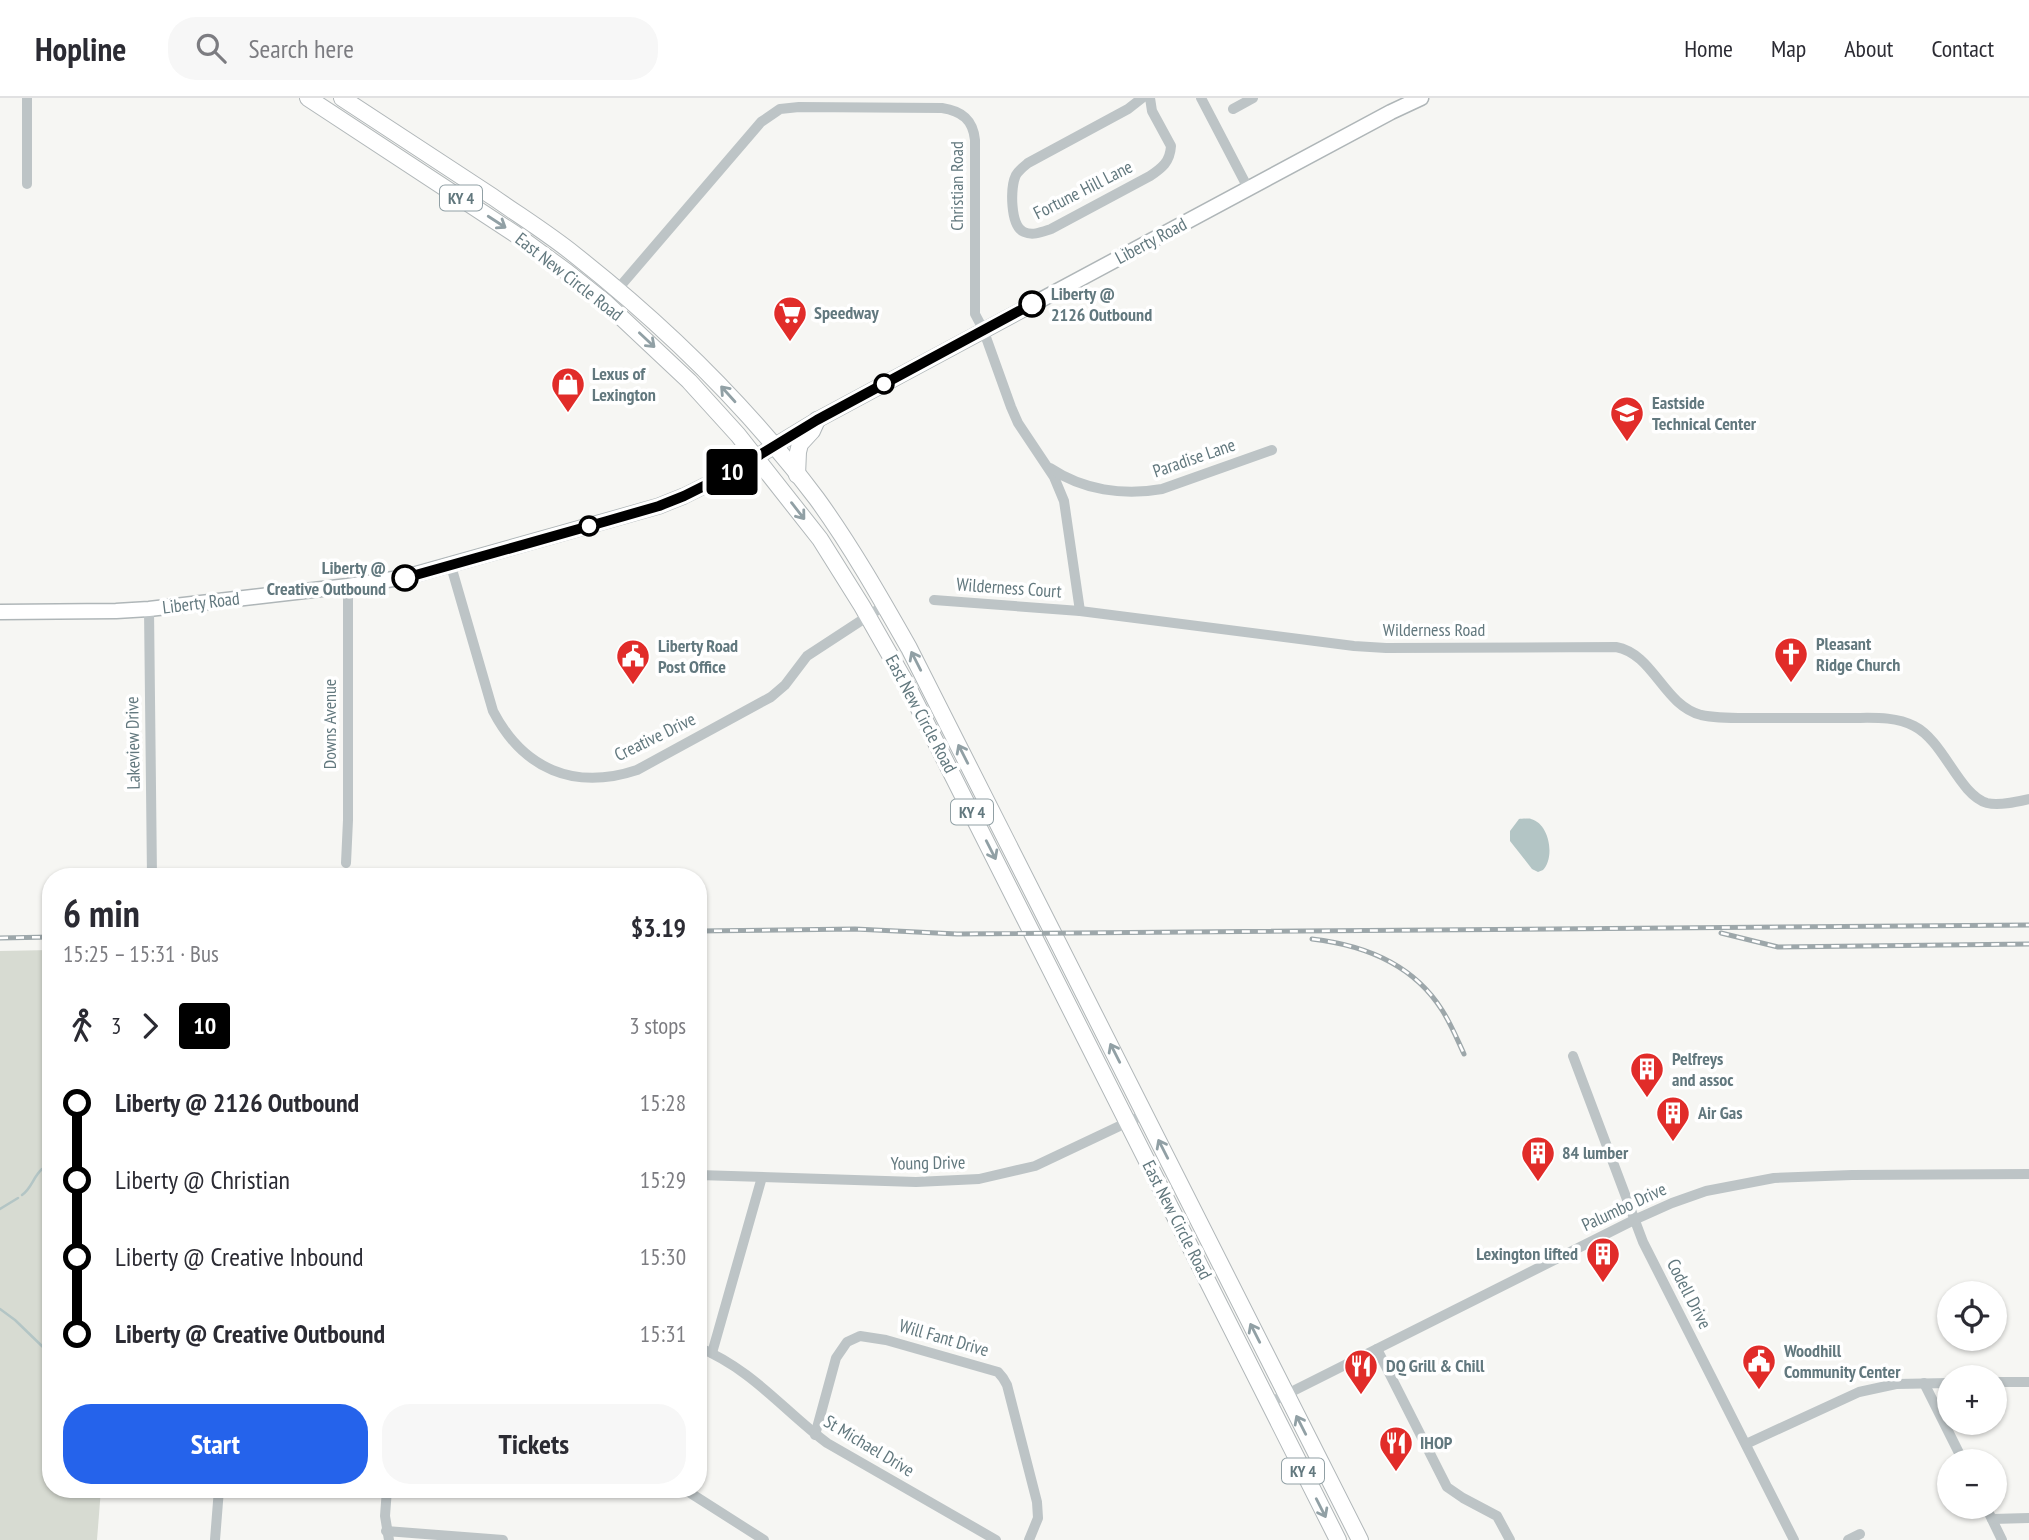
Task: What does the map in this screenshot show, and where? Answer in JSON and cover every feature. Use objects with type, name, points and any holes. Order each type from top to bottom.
[{"type":"highway","name":"East New Circle Road","points":[[309,98],[515,234],[606,303],[711,403],[820,539],[907,685],[1338,1540]]},
{"type":"highway","name":"East New Circle Road","points":[[342,98],[560,244],[670,335],[719,384],[773,445],[841,533],[885,605],[986,798],[1360,1540]]},
{"type":"highway","points":[[358,130],[386,138],[392,134],[389,129]]},
{"type":"highway","points":[[425,175],[449,168]]},
{"type":"highway","points":[[606,303],[611,285]]},
{"type":"highway","points":[[797,475],[800,444],[817,420]]},
{"type":"main road","name":"Liberty Road","points":[[0,612],[149,609],[405,578],[659,506],[730,473],[773,445],[983,329],[1421,98]]},
{"type":"street","points":[[27,98],[27,184]]},
{"type":"street","name":"Fortune Hill Lane","points":[[1142,98],[1128,109],[1028,163],[1017,173],[1013,191],[1014,218],[1020,231],[1036,234],[1051,229],[1163,167],[1169,160],[1171,146],[1152,111],[1150,98]]},
{"type":"street","points":[[1201,98],[1248,188]]},
{"type":"street","points":[[1233,109],[1253,98]]},
{"type":"street","name":"Christian Road","points":[[611,285],[632,273],[761,122],[780,109],[951,109],[967,118],[974,132],[975,314],[983,329]]},
{"type":"street","points":[[983,329],[1011,407],[1064,500],[1080,611]]},
{"type":"street","name":"Paradise Lane","points":[[1047,466],[1069,479],[1096,489],[1151,491],[1272,450]]},
{"type":"street","name":"Creative Drive","points":[[451,566],[493,710],[500,724],[518,747],[540,764],[584,778],[603,778],[636,769],[771,697],[785,685],[807,656],[885,605]]},
{"type":"street","name":"Downs Avenue","points":[[346,863],[348,586]]},
{"type":"street","name":"Wilderness Court","points":[[934,600],[1080,611]]},
{"type":"street","name":"Lakeview Drive","points":[[149,609],[152,868]]},
{"type":"street","name":"Wilderness Road","points":[[1080,611],[1354,646],[1616,647],[1633,653],[1675,701],[1689,711],[1731,718],[1873,718],[1904,722],[1925,732],[1936,743],[1966,786],[1980,800],[1994,804],[2029,799]]},
{"type":"street","name":"Codell Drive","points":[[1573,1056],[1643,1242],[1794,1540]]},
{"type":"street","name":"Young Drive","points":[[707,1175],[916,1182],[979,1179],[1035,1166],[1145,1114]]},
{"type":"street","name":"Palumbo Drive","points":[[1269,1403],[1634,1220],[1697,1194],[1734,1184],[1774,1178],[2029,1174]]},
{"type":"street","points":[[712,1353],[762,1177]]},
{"type":"street","name":"Will Fant Drive","points":[[815,1435],[836,1358],[847,1342],[860,1336],[886,1340],[998,1372],[1007,1385],[1037,1502],[1038,1518],[1029,1540]]},
{"type":"street","points":[[1377,1349],[1447,1487],[1497,1516],[1510,1540]]},
{"type":"street","name":"St Michael Drive","points":[[707,1351],[754,1379],[815,1435],[838,1451],[996,1540]]},
{"type":"street","points":[[2007,1382],[2029,1382]]},
{"type":"street","points":[[1924,1383],[1957,1449]]},
{"type":"street","points":[[1746,1444],[1858,1392],[1896,1384],[1937,1383]]},
{"type":"street","points":[[215,1540],[218,1498]]},
{"type":"street","points":[[386,1498],[387,1536],[503,1540]]},
{"type":"street","points":[[698,1498],[764,1540]]},
{"type":"street","points":[[2007,1519],[2029,1518]]},
{"type":"street","points":[[1992,1519],[2002,1540]]},
{"type":"street","points":[[1848,1540],[1860,1534]]},
{"type":"shaded area","points":[[1519,819],[1530,819],[1543,827],[1549,842],[1549,858],[1543,870],[1538,872],[1532,869],[1510,841],[1510,831]]},
{"type":"shaded area","points":[[42,950],[42,1498],[100,1498],[97,1540],[0,1540],[0,951]]},
{"type":"waterway","points":[[22,1195],[42,1169]]},
{"type":"waterway","points":[[0,1209],[18,1198]]},
{"type":"waterway","points":[[0,1309],[42,1346]]},
{"type":"railway","points":[[707,931],[855,929],[957,934],[2029,925]]},
{"type":"railway","points":[[1721,933],[1778,947],[2029,944]]},
{"type":"railway","points":[[0,938],[42,937]]},
{"type":"railway","points":[[1312,939],[1350,946],[1386,959],[1417,980],[1442,1010],[1464,1054]]},
{"type":"bus line","name":"10","points":[[405,578],[659,506],[684,496],[730,473],[817,420],[1032,304]]},
{"type":"place","name":"Liberty @ 2126 Outbound","points":[[1032,304]]},
{"type":"place","name":"Speedway","points":[[790,343]]},
{"type":"place","name":"Lexus of Lexington","points":[[568,414]]},
{"type":"place","name":"Eastside Technical Center","points":[[1627,443]]},
{"type":"place","name":"Liberty @ Creative Outbound","points":[[405,578]]},
{"type":"place","name":"Pleasant Ridge Church","points":[[1791,684]]},
{"type":"place","name":"Liberty Road Post Office","points":[[633,686]]},
{"type":"place","name":"Pelfreys and assoc","points":[[1647,1099]]},
{"type":"place","name":"Air Gas","points":[[1673,1143]]},
{"type":"place","name":"84 lumber","points":[[1538,1183]]},
{"type":"place","name":"Lexington lifted","points":[[1603,1284]]},
{"type":"place","name":"Woodhill Community Center","points":[[1759,1391]]},
{"type":"place","name":"DQ Grill & Chill","points":[[1361,1396]]},
{"type":"place","name":"IHOP","points":[[1396,1473]]}]
